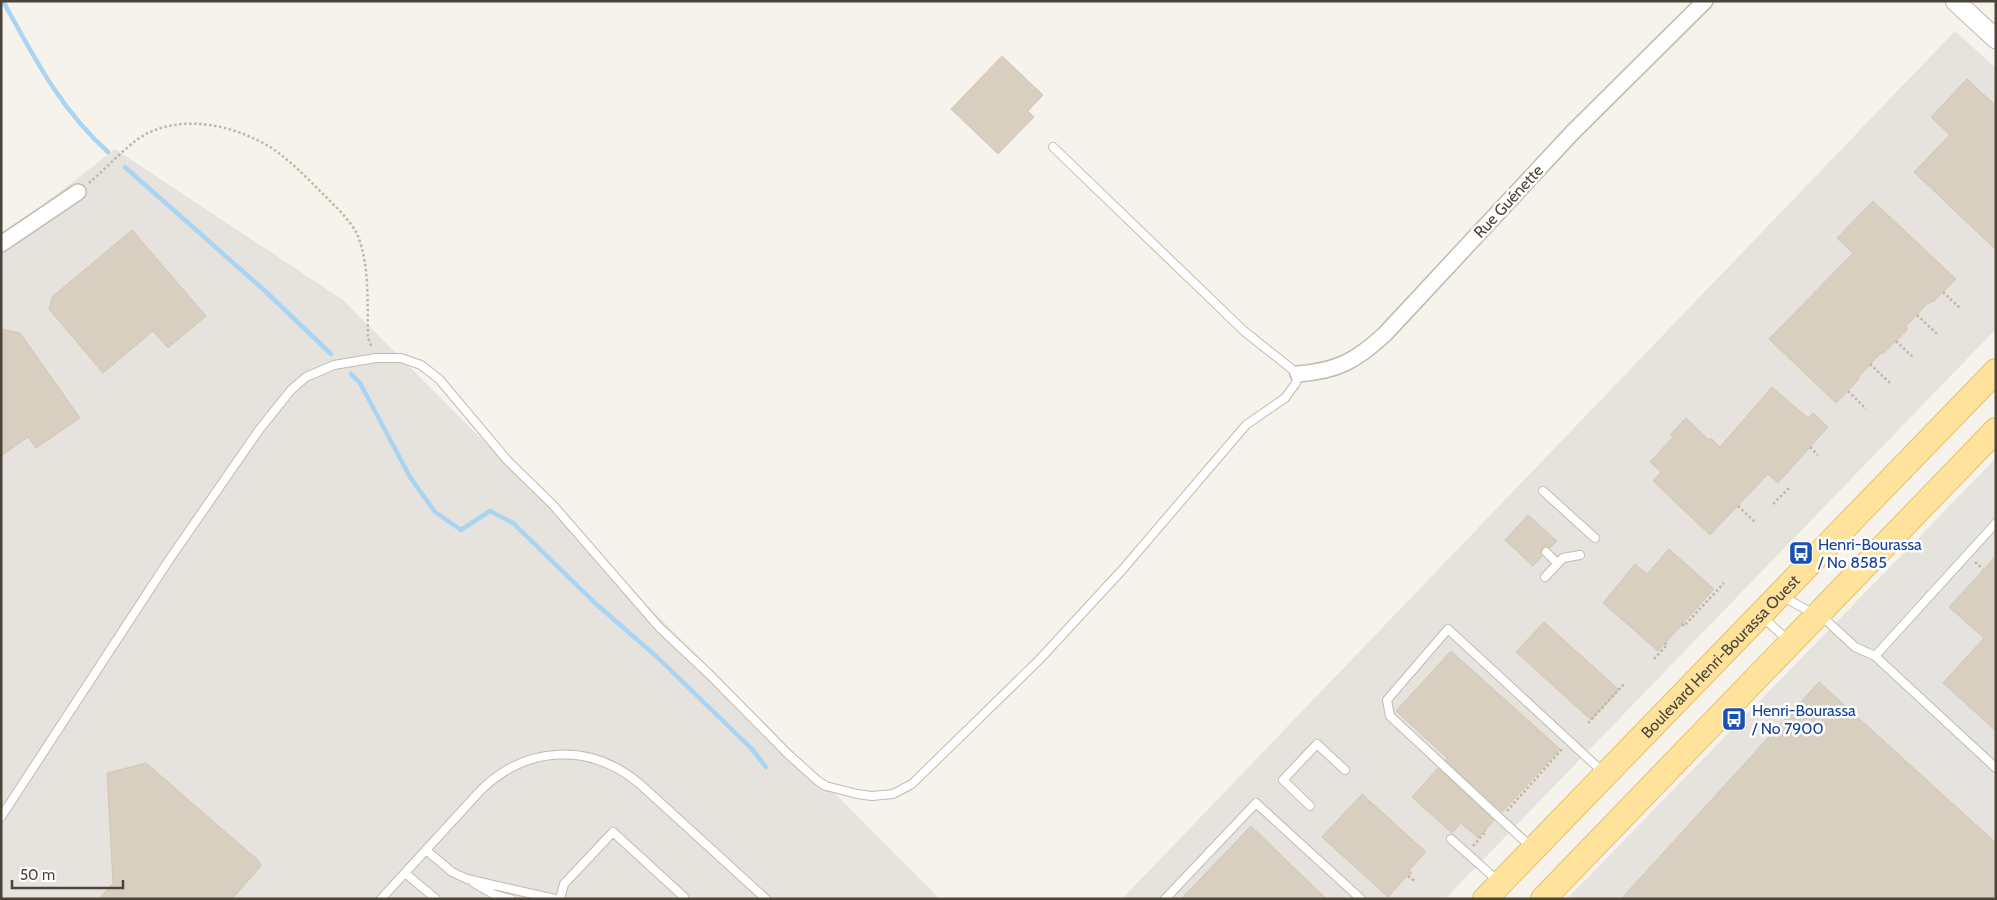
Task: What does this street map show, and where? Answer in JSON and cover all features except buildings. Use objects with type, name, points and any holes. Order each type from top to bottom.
[{"type":"main road","name":"Boulevard Henri-Bourassa Ouest","points":[[1493,891],[1996,371]]},
{"type":"main road","points":[[1550,897],[1790,642],[1996,430]]},
{"type":"street","name":"Rue Guénette","points":[[1298,374],[1319,372],[1338,367],[1369,349],[1392,327],[1572,133],[1705,1]]},
{"type":"street","points":[[1955,1],[1996,39]]},
{"type":"street","points":[[1,244],[78,192]]},
{"type":"lane","points":[[1,817],[169,560],[270,417],[292,390],[306,377],[334,365],[376,358],[401,358],[420,365],[439,379],[506,460],[553,505],[659,626],[788,754],[818,781],[826,786],[872,796],[893,794],[912,784],[1040,660],[1159,528],[1246,424],[1284,398],[1296,383],[1298,374],[1244,331],[1052,147]]},
{"type":"lane","points":[[1542,491],[1595,538]]},
{"type":"lane","points":[[1875,656],[1996,523]]},
{"type":"lane","points":[[1546,552],[1557,563]]},
{"type":"lane","points":[[1545,577],[1563,558],[1580,555]]},
{"type":"lane","points":[[1780,594],[1828,622],[1855,647],[1875,656],[1996,768]]},
{"type":"lane","points":[[1760,615],[1790,642]]},
{"type":"lane","points":[[1534,849],[1390,716],[1387,700],[1448,629],[1605,774]]},
{"type":"lane","points":[[1310,806],[1283,780],[1317,744],[1345,770]]},
{"type":"lane","points":[[381,899],[480,791],[502,772],[538,757],[558,754],[578,755],[606,763],[632,778],[766,899]]},
{"type":"lane","points":[[1165,899],[1256,803],[1360,899]]},
{"type":"lane","points":[[560,899],[564,884],[613,832],[684,897],[682,899]]},
{"type":"lane","points":[[1451,839],[1493,891]]},
{"type":"lane","points":[[426,850],[452,872],[495,895],[511,899]]},
{"type":"lane","points":[[405,873],[436,899]]},
{"type":"lane","points":[[467,879],[556,899]]},
{"type":"path","points":[[78,192],[108,168],[133,143],[148,133],[163,128],[198,124],[214,126],[235,131],[271,148],[304,175],[340,211],[357,234],[363,250],[366,272],[368,338],[376,358]]},
{"type":"path","points":[[1943,292],[1961,309]]},
{"type":"path","points":[[1917,314],[1937,334]]},
{"type":"path","points":[[1896,341],[1914,358]]},
{"type":"path","points":[[1870,364],[1890,383]]},
{"type":"path","points":[[1848,391],[1866,409]]},
{"type":"path","points":[[1810,447],[1818,455]]},
{"type":"path","points":[[1773,504],[1790,487]]},
{"type":"path","points":[[1738,506],[1755,522]]},
{"type":"path","points":[[1975,562],[1983,569]]},
{"type":"path","points":[[1682,624],[1684,626],[1701,605],[1724,582]]},
{"type":"path","points":[[1654,659],[1667,645],[1665,643]]},
{"type":"path","points":[[1588,723],[1624,684]]},
{"type":"path","points":[[1506,811],[1562,749]]},
{"type":"path","points":[[1480,839],[1486,832],[1485,830]]},
{"type":"path","points":[[1408,876],[1416,882]]},
{"type":"shaded area","points":[[1955,31],[1996,68],[1996,329],[1445,899],[1122,899]]},
{"type":"shaded area","points":[[115,149],[343,300],[940,899],[1,899],[1,238]]},
{"type":"shaded area","points":[[1996,458],[1996,899],[1567,899]]},
{"type":"shaded area","points":[[1996,491],[1996,555],[1990,561],[1982,554],[1969,569],[1977,576],[1949,607],[1984,638],[1996,731],[1996,805],[1838,663],[1865,633],[1874,642],[1877,639],[1869,631]]},
{"type":"waterway","points":[[3,1],[37,62],[62,100],[108,152]]},
{"type":"waterway","points":[[125,167],[265,291],[331,354]]},
{"type":"waterway","points":[[351,374],[360,383],[410,477],[435,512],[461,530],[490,511],[513,523],[595,603],[657,657],[752,749],[766,767]]},
{"type":"place","name":"Henri-Bourassa / No 8585","points":[[1801,553]]},
{"type":"place","name":"Henri-Bourassa / No 7900","points":[[1734,719]]}]
